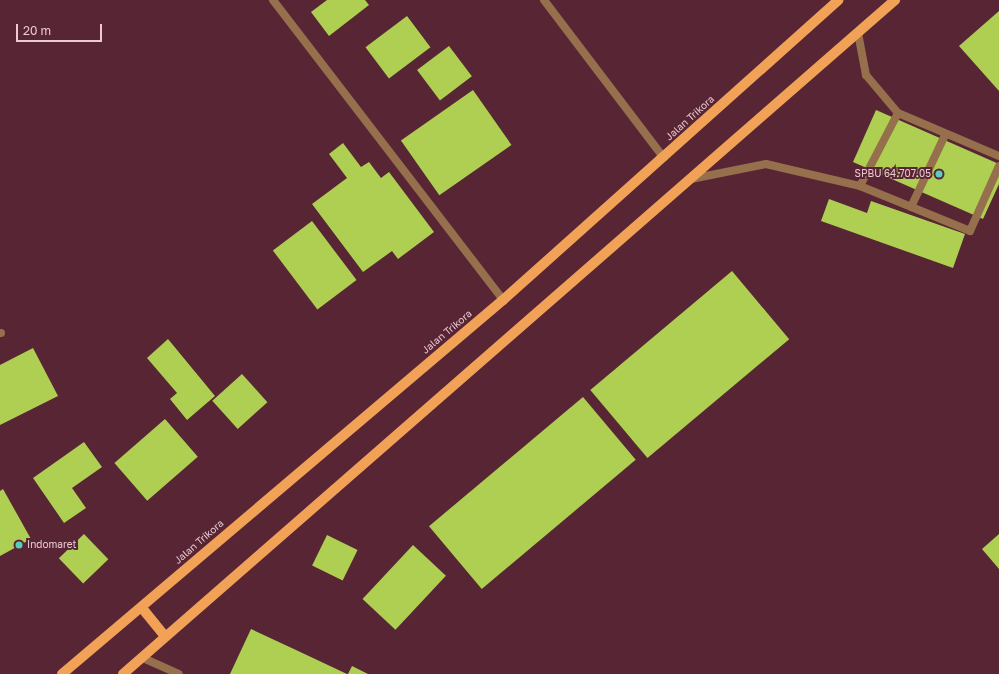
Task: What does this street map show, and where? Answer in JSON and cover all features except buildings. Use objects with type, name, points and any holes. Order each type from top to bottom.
[{"type":"main road","name":"Jalan Trikora","points":[[62,674],[142,608],[302,468],[503,300],[664,158],[839,0]]},
{"type":"main road","points":[[123,674],[895,0]]},
{"type":"main road","points":[[142,608],[165,636]]},
{"type":"street","points":[[273,0],[503,300]]},
{"type":"street","points":[[544,0],[664,158]]},
{"type":"street","points":[[858,33],[866,75],[898,113],[945,135],[999,156]]},
{"type":"street","points":[[860,186],[898,113]]},
{"type":"street","points":[[911,207],[945,135]]},
{"type":"street","points":[[689,179],[766,164],[860,186],[970,230],[999,166]]},
{"type":"street","points":[[143,658],[179,674]]},
{"type":"place","name":"SPBU 64.707.05","points":[[939,174]]},
{"type":"place","name":"Indomaret","points":[[19,545]]}]
